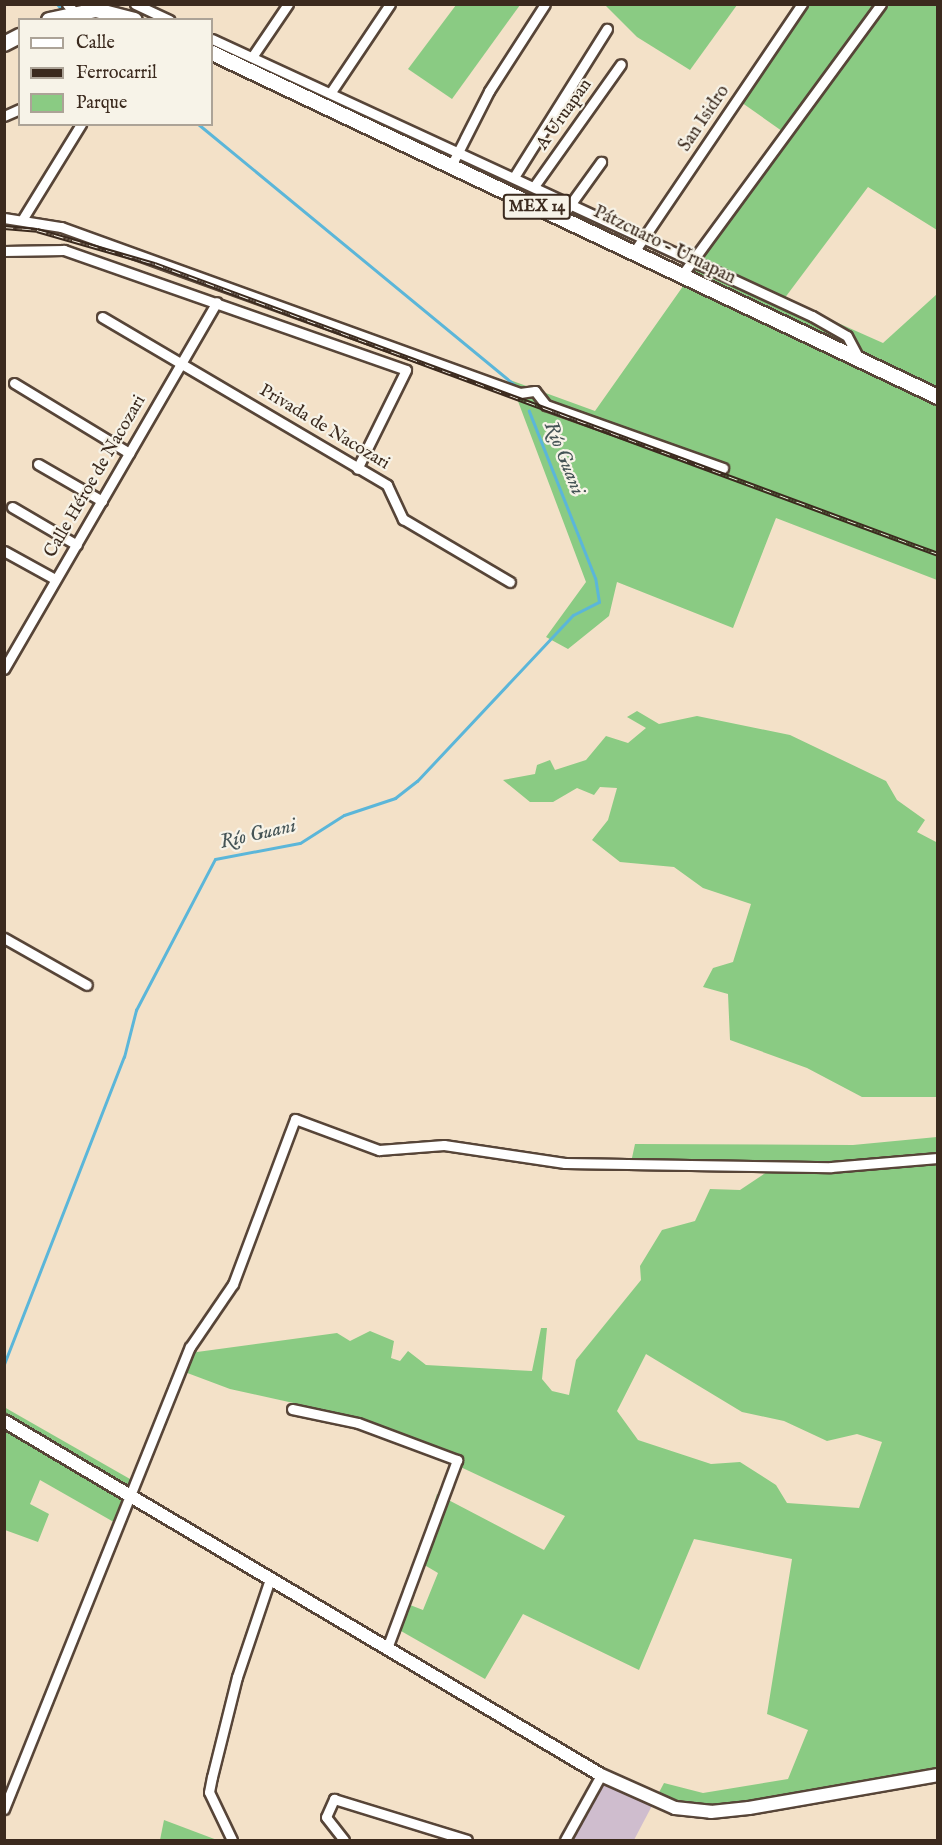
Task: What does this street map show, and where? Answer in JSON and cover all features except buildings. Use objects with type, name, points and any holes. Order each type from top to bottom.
[{"type":"main road","points":[[69,11],[120,18]]},
{"type":"main road","points":[[4,44],[18,37]]},
{"type":"main road","name":"Pátzcuaro - Uruapan","points":[[213,53],[450,168],[562,216],[861,362],[938,397]]},
{"type":"main road","points":[[4,1421],[601,1775],[675,1808],[711,1812],[938,1775]]},
{"type":"street","points":[[135,4],[147,7],[166,18]]},
{"type":"street","points":[[252,57],[288,4]]},
{"type":"street","points":[[331,92],[390,4]]},
{"type":"street","points":[[450,168],[455,152],[545,4]]},
{"type":"street","name":"San Isidro","points":[[634,252],[801,4]]},
{"type":"street","points":[[682,275],[881,4]]},
{"type":"street","points":[[69,11],[92,18]]},
{"type":"street","points":[[514,177],[607,28]]},
{"type":"street","points":[[213,39],[331,92],[455,152],[572,202],[847,336],[861,362]]},
{"type":"street","name":"A Uruapan","points":[[535,185],[621,64]]},
{"type":"street","points":[[22,220],[80,126]]},
{"type":"street","points":[[562,216],[602,162]]},
{"type":"street","points":[[4,218],[62,227],[520,393],[531,391],[546,405],[723,468]]},
{"type":"street","points":[[4,251],[64,250],[406,370],[357,468]]},
{"type":"street","name":"Calle Héroe de Nacozari","points":[[4,669],[217,303]]},
{"type":"street","name":"Privada de Nacozari","points":[[102,317],[393,491],[393,507],[403,519],[510,582]]},
{"type":"street","points":[[14,383],[129,453]]},
{"type":"street","points":[[38,464],[102,501]]},
{"type":"street","points":[[12,507],[77,545]]},
{"type":"street","points":[[4,551],[56,579]]},
{"type":"street","points":[[4,938],[87,985]]},
{"type":"street","points":[[4,1809],[190,1347],[233,1284],[295,1119],[379,1150],[444,1145],[565,1163],[831,1167],[938,1158]]},
{"type":"street","points":[[292,1409],[358,1423],[457,1460],[387,1648]]},
{"type":"street","points":[[231,1840],[209,1792],[237,1677],[270,1579]]},
{"type":"street","points":[[565,1840],[601,1775]]},
{"type":"street","points":[[344,1840],[326,1817],[334,1799],[467,1840]]},
{"type":"shaded area","points":[[601,1775],[655,1800],[634,1840],[565,1840]]},
{"type":"green space","points":[[456,5],[520,5],[452,99],[408,69]]},
{"type":"green space","points":[[605,5],[737,5],[690,70],[637,37]]},
{"type":"green space","points":[[806,5],[937,5],[937,230],[868,187],[784,299],[883,343],[937,294],[937,580],[776,518],[733,628],[617,582],[609,616],[568,649],[546,637],[586,582],[510,380],[595,411],[789,136],[738,100]]},
{"type":"green space","points":[[637,711],[659,724],[697,716],[790,735],[886,781],[897,800],[925,820],[917,832],[938,843],[937,1097],[862,1097],[807,1068],[730,1040],[728,994],[703,987],[713,968],[733,962],[751,904],[703,888],[674,867],[620,862],[592,840],[608,820],[617,788],[600,787],[594,795],[577,788],[553,802],[530,802],[503,780],[535,774],[537,765],[550,760],[555,770],[586,760],[606,736],[628,743],[646,728],[627,717]]},
{"type":"green space","points":[[937,1137],[937,1775],[711,1812],[655,1800],[664,1783],[703,1793],[788,1779],[808,1730],[767,1714],[792,1559],[694,1539],[639,1670],[523,1614],[485,1679],[394,1627],[405,1603],[423,1610],[438,1573],[416,1560],[437,1494],[544,1550],[565,1516],[352,1416],[230,1389],[182,1371],[190,1347],[197,1352],[337,1333],[350,1341],[370,1331],[394,1341],[391,1358],[400,1361],[408,1351],[426,1365],[532,1371],[541,1328],[547,1328],[542,1379],[552,1391],[569,1395],[576,1360],[641,1280],[640,1266],[662,1230],[695,1221],[710,1189],[740,1190],[767,1172],[630,1167],[635,1144],[853,1145]],"holes":[[[646,1354],[742,1412],[784,1421],[827,1441],[857,1434],[882,1442],[859,1508],[787,1503],[776,1485],[740,1462],[711,1464],[638,1440],[617,1411]]]},
{"type":"green space","points":[[4,1407],[137,1483],[119,1525],[40,1480],[30,1504],[49,1514],[38,1542],[5,1530]]},
{"type":"green space","points":[[164,1820],[217,1840],[160,1840]]},
{"type":"waterway","name":"Río Guani","points":[[57,4],[64,12]]},
{"type":"waterway","name":"Río Guani","points":[[200,126],[521,390]]},
{"type":"waterway","name":"Río Guani","points":[[4,1364],[124,1057],[136,1010],[215,859],[300,843],[344,815],[395,798],[417,781],[573,615],[599,602],[595,578],[529,411]]},
{"type":"railway","points":[[4,227],[37,230],[155,264],[938,554]]}]
